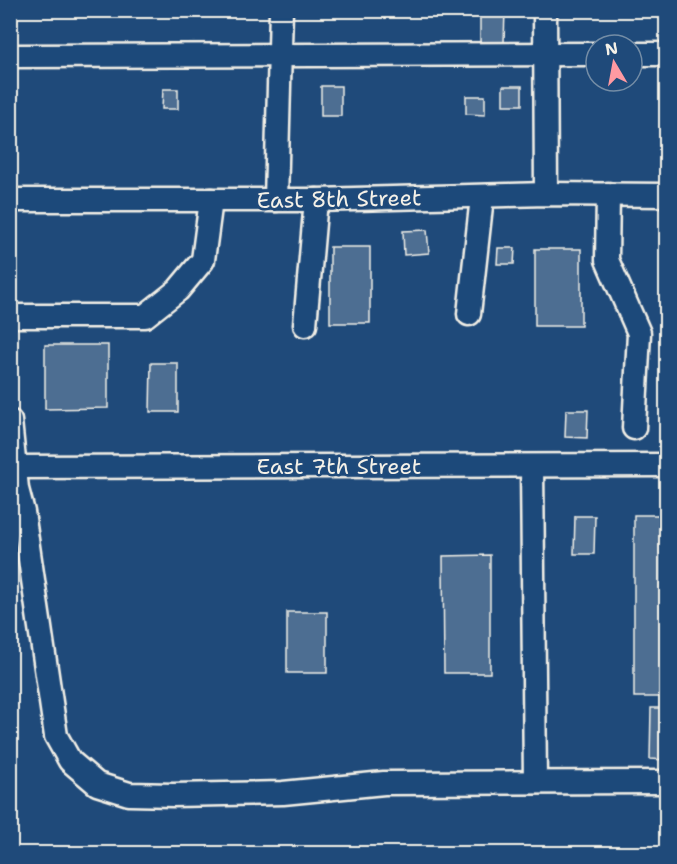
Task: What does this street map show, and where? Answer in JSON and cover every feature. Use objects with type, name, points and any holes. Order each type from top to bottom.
[{"type":"street","points":[[276,200],[281,54],[280,10]]},
{"type":"street","points":[[545,10],[546,194]]},
{"type":"street","points":[[10,56],[584,54]]},
{"type":"street","points":[[644,54],[666,54]]},
{"type":"street","name":"East 8th Street","points":[[10,200],[316,200],[546,194],[666,195]]},
{"type":"street","points":[[608,194],[607,261],[639,333],[634,428]]},
{"type":"street","points":[[469,314],[482,196]]},
{"type":"street","points":[[10,316],[145,316],[178,290],[202,260],[211,200]]},
{"type":"street","points":[[305,325],[316,200]]},
{"type":"street","points":[[10,421],[13,467],[56,736],[70,761],[97,783],[129,794],[173,795],[283,793],[384,783],[666,782]]},
{"type":"street","name":"East 7th Street","points":[[13,467],[666,465]]},
{"type":"street","points":[[532,466],[535,783]]},
{"type":"building","points":[[480,10],[505,10],[504,42],[480,42]]},
{"type":"building","points":[[321,86],[341,86],[341,116],[321,116]]},
{"type":"building","points":[[503,86],[522,86],[522,105],[503,105]]},
{"type":"building","points":[[163,89],[178,89],[178,109],[162,109]]},
{"type":"building","points":[[466,96],[485,96],[485,115],[466,114]]},
{"type":"building","points":[[427,230],[429,253],[404,255],[403,231]]},
{"type":"building","points":[[330,247],[370,247],[370,323],[330,323]]},
{"type":"building","points":[[498,248],[515,248],[514,264],[497,264]]},
{"type":"building","points":[[535,249],[581,249],[581,326],[535,326]]},
{"type":"building","points":[[45,345],[108,345],[108,408],[45,409]]},
{"type":"building","points":[[151,363],[178,363],[178,412],[150,412]]},
{"type":"building","points":[[566,410],[588,410],[587,438],[565,437]]},
{"type":"building","points":[[634,515],[666,515],[666,697],[634,697]]},
{"type":"building","points":[[575,516],[595,516],[594,554],[574,554]]},
{"type":"building","points":[[490,555],[490,673],[444,673],[443,556]]},
{"type":"building","points":[[287,612],[327,612],[327,673],[287,673]]},
{"type":"building","points":[[651,708],[666,708],[666,760],[650,759]]}]
